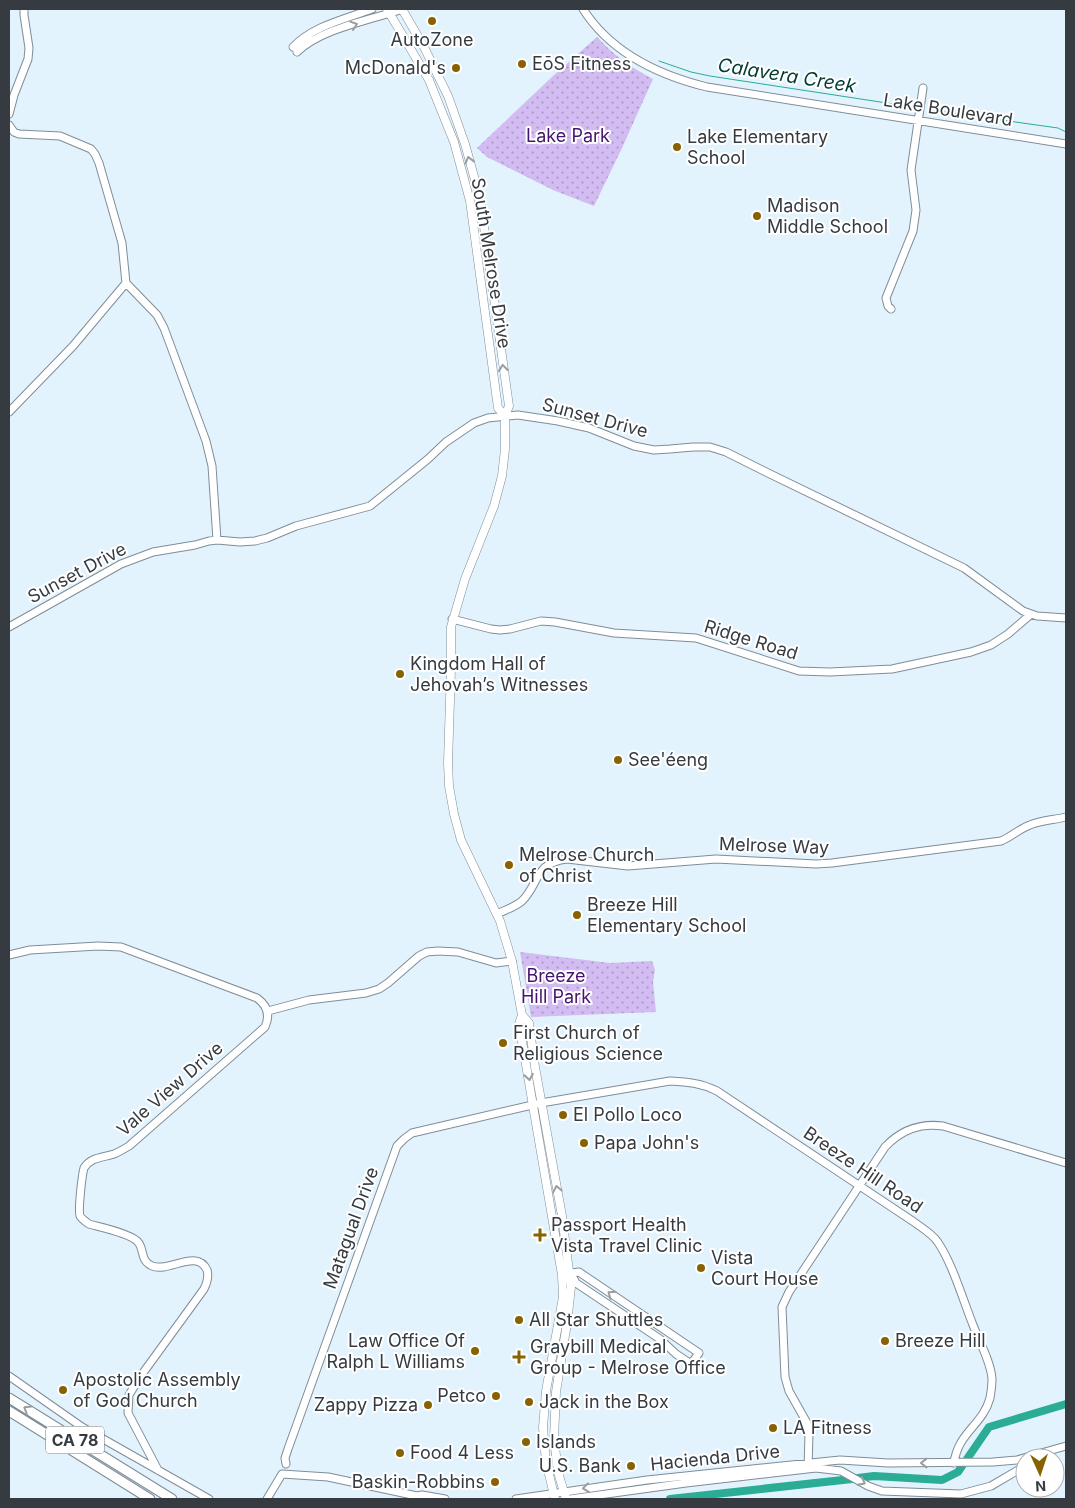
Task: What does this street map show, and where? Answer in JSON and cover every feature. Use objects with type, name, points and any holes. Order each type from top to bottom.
[{"type":"highway","name":"CA 78","points":[[9,1398],[172,1499]]},
{"type":"highway","name":"CA 78","points":[[9,1411],[150,1499]]},
{"type":"highway","points":[[142,1481],[179,1499]]},
{"type":"main road","name":"South Melrose Drive","points":[[402,9],[445,89],[466,144],[480,198],[509,406],[506,416],[502,476],[494,506],[465,579],[450,631],[449,786],[461,840],[505,934],[522,1015],[529,1023],[537,1104],[570,1295],[556,1392],[554,1429],[556,1457],[565,1495]]},
{"type":"main road","name":"South Melrose Drive","points":[[388,11],[429,80],[454,142],[470,201],[498,408],[506,416]]},
{"type":"main road","points":[[429,80],[438,83],[441,89],[445,89]]},
{"type":"main road","name":"South Melrose Drive","points":[[554,1497],[546,1462],[543,1427],[547,1384],[564,1297],[566,1273]]},
{"type":"street","points":[[9,114],[28,59],[29,48],[24,9]]},
{"type":"street","points":[[372,9],[317,30],[298,41],[295,49],[320,36],[388,11],[402,9]]},
{"type":"street","name":"Lake Boulevard","points":[[583,9],[600,31],[627,54],[637,61],[681,80],[707,87],[1066,144]]},
{"type":"street","points":[[891,309],[886,298],[913,231],[916,210],[911,170],[923,88]]},
{"type":"street","points":[[9,124],[14,132],[60,136],[90,149],[95,154],[120,233],[126,282],[157,315],[164,328],[206,440],[212,466],[217,540]]},
{"type":"street","points":[[481,278],[490,276]]},
{"type":"street","points":[[9,412],[73,346],[126,282]]},
{"type":"street","name":"Sunset Drive","points":[[9,627],[134,558],[153,552],[217,540],[255,541],[296,526],[370,506],[446,442],[474,423],[484,419],[518,414],[589,428],[634,446],[654,450],[710,447],[726,452],[964,568],[1030,615],[1066,618]]},
{"type":"street","name":"Ridge Road","points":[[452,619],[500,630],[548,622],[614,632],[696,638],[799,670],[830,672],[892,669],[971,652],[991,645],[1008,634],[1030,615]]},
{"type":"street","name":"Melrose Way","points":[[497,914],[524,899],[541,871],[559,860],[567,859],[606,865],[628,866],[716,859],[816,864],[832,863],[1001,841],[1028,825],[1066,817]]},
{"type":"street","points":[[9,955],[30,950],[98,946],[121,947],[257,998],[268,1011],[309,1000],[366,993],[379,989],[419,956],[427,952],[438,950],[458,952],[496,963],[512,961]]},
{"type":"street","name":"Vale View Drive","points":[[158,1470],[128,1413],[127,1402],[140,1376],[204,1289],[208,1277],[207,1271],[198,1262],[191,1261],[157,1267],[151,1266],[144,1259],[140,1244],[136,1240],[130,1236],[89,1224],[84,1220],[80,1216],[79,1209],[83,1170],[87,1163],[95,1158],[117,1153],[132,1144],[264,1027],[268,1020],[268,1011]]},
{"type":"street","name":"Breeze Hill Road","points":[[537,1104],[670,1082],[695,1083],[708,1086],[929,1232],[935,1238],[947,1259],[984,1353],[992,1379],[990,1397],[986,1408],[981,1417],[961,1440],[955,1454],[954,1463]]},
{"type":"street","name":"Matagual Drive","points":[[286,1464],[285,1458],[288,1448],[397,1146],[412,1133],[537,1104]]},
{"type":"street","points":[[808,1466],[809,1433],[807,1423],[789,1391],[784,1377],[782,1307],[789,1292],[885,1147],[908,1129],[932,1124],[1066,1163]]},
{"type":"street","points":[[579,1272],[699,1354],[691,1364],[640,1324],[576,1282],[566,1273],[579,1272]]},
{"type":"street","points":[[9,1376],[82,1427],[210,1499]]},
{"type":"street","name":"Hacienda Drive","points":[[570,1499],[840,1460],[888,1463],[1000,1462],[1017,1460],[1066,1446]]},
{"type":"street","points":[[1000,1462],[1006,1467],[1006,1478]]},
{"type":"street","name":"Hacienda Drive","points":[[516,1499],[554,1497],[685,1475],[808,1466],[841,1471],[872,1488],[893,1492],[961,1494],[991,1486],[1015,1472]]},
{"type":"street","points":[[267,1499],[282,1474],[328,1477],[414,1498],[422,1495],[445,1499]]},
{"type":"green space","name":"Lake Park","points":[[597,37],[623,61],[653,79],[594,206],[553,190],[487,157],[477,148]]},
{"type":"green space","name":"Breeze Hill Park","points":[[520,952],[610,963],[652,961],[655,970],[653,982],[656,1012],[531,1017]]},
{"type":"waterway","name":"Calavera Creek","points":[[659,61],[691,72],[710,76],[913,107]]},
{"type":"waterway","name":"Calavera Creek","points":[[930,110],[1058,128],[1066,132]]},
{"type":"waterway","points":[[967,1459],[989,1427],[1066,1404]]},
{"type":"waterway","points":[[858,1478],[874,1476],[942,1480],[958,1472],[962,1466]]},
{"type":"waterway","points":[[670,1499],[852,1479]]},
{"type":"place","name":"AutoZone","points":[[432,21]]},
{"type":"place","name":"EōS Fitness","points":[[522,64]]},
{"type":"place","name":"McDonald's","points":[[456,68]]},
{"type":"place","name":"Lake Elementary School","points":[[677,147]]},
{"type":"place","name":"Madison Middle School","points":[[757,216]]},
{"type":"place","name":"Kingdom Hall of Jehovah’s Witnesses","points":[[400,674]]},
{"type":"place","name":"See'éeng","points":[[618,760]]},
{"type":"place","name":"Melrose Church of Christ","points":[[509,865]]},
{"type":"place","name":"Breeze Hill Elementary School","points":[[577,915]]},
{"type":"place","name":"First Church of Religious Science","points":[[503,1043]]},
{"type":"place","name":"El Pollo Loco","points":[[563,1115]]},
{"type":"place","name":"Papa John's","points":[[584,1143]]},
{"type":"place","name":"Passport Health Vista Travel Clinic","points":[[540,1235]]},
{"type":"place","name":"Vista Court House","points":[[701,1268]]},
{"type":"place","name":"All Star Shuttles","points":[[519,1320]]},
{"type":"place","name":"Breeze Hill","points":[[885,1341]]},
{"type":"place","name":"Law Office Of Ralph L Williams","points":[[475,1351]]},
{"type":"place","name":"Graybill Medical Group - Melrose Office","points":[[519,1357]]},
{"type":"place","name":"Apostolic Assembly of God Church","points":[[63,1390]]},
{"type":"place","name":"Petco","points":[[496,1396]]},
{"type":"place","name":"Jack in the Box","points":[[529,1402]]},
{"type":"place","name":"Zappy Pizza","points":[[428,1405]]},
{"type":"place","name":"LA Fitness","points":[[773,1428]]},
{"type":"place","name":"Islands","points":[[526,1442]]},
{"type":"place","name":"Food 4 Less","points":[[400,1453]]},
{"type":"place","name":"U.S. Bank","points":[[631,1466]]},
{"type":"place","name":"Baskin-Robbins","points":[[495,1482]]}]
